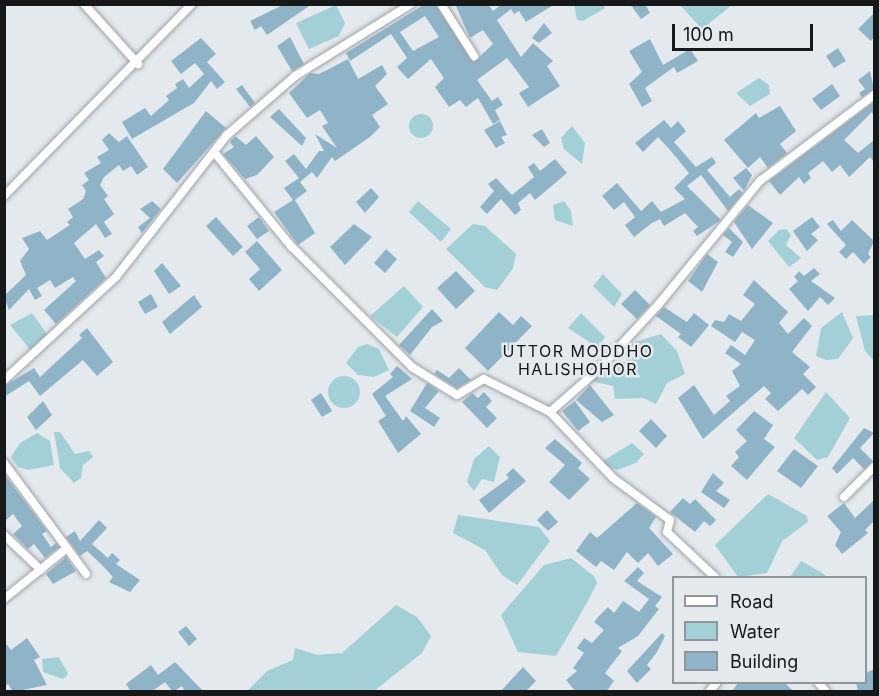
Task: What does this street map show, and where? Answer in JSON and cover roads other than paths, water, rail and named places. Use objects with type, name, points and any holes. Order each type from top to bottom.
[{"type":"street","points":[[84,4],[138,64]]},
{"type":"street","points":[[4,196],[138,64],[192,4]]},
{"type":"street","points":[[4,380],[116,277],[227,135],[295,76],[411,4]]},
{"type":"street","points":[[441,4],[474,56]]},
{"type":"street","points":[[550,412],[598,370],[658,305],[760,182],[874,95]]},
{"type":"street","points":[[214,152],[291,246],[412,367],[457,395],[484,379],[550,412],[613,478],[670,520],[667,531],[714,576]]},
{"type":"street","points":[[4,463],[86,574]]},
{"type":"street","points":[[844,497],[874,467]]},
{"type":"street","points":[[4,535],[41,570]]},
{"type":"street","points":[[4,598],[67,548]]},
{"type":"water","points":[[574,4],[603,5],[605,8],[583,21],[577,20]]},
{"type":"water","points":[[336,5],[345,23],[339,36],[309,49],[296,23]]},
{"type":"water","points":[[680,5],[732,5],[702,29]]},
{"type":"water","points":[[759,78],[769,85],[770,94],[750,106],[736,93]]},
{"type":"water","points":[[416,114],[426,114],[433,121],[433,131],[426,138],[416,138],[409,131],[409,121]]},
{"type":"water","points":[[572,126],[585,143],[582,164],[564,149],[561,138]]},
{"type":"water","points":[[418,201],[451,229],[441,242],[409,212]]},
{"type":"water","points":[[564,201],[571,211],[573,226],[555,220],[553,205]]},
{"type":"water","points":[[473,224],[485,226],[516,254],[513,268],[497,290],[485,287],[446,249]]},
{"type":"water","points":[[786,229],[791,235],[786,245],[801,258],[789,267],[768,241],[779,230]]},
{"type":"water","points":[[603,274],[622,294],[614,307],[593,286]]},
{"type":"water","points":[[404,286],[423,307],[397,337],[370,316]]},
{"type":"water","points":[[842,312],[853,338],[838,359],[826,360],[816,356],[821,328]]},
{"type":"water","points":[[32,313],[49,337],[32,352],[10,325]]},
{"type":"water","points":[[581,313],[605,337],[598,348],[568,328]]},
{"type":"water","points":[[874,315],[874,361],[865,351],[856,316]]},
{"type":"water","points":[[661,334],[677,351],[685,374],[667,383],[656,404],[643,398],[615,399],[613,386],[590,381],[636,355],[631,343]]},
{"type":"water","points":[[367,344],[379,349],[389,370],[374,377],[358,375],[346,363],[358,347]]},
{"type":"water","points":[[344,376],[355,381],[360,392],[355,403],[344,408],[333,403],[328,392],[333,381]]},
{"type":"water","points":[[826,392],[850,418],[828,457],[817,460],[794,438]]},
{"type":"water","points":[[54,432],[60,432],[75,454],[89,451],[93,457],[83,465],[81,478],[74,483],[60,468]]},
{"type":"water","points":[[37,433],[50,441],[54,465],[29,470],[18,467],[11,457],[20,443]]},
{"type":"water","points":[[632,443],[644,454],[636,463],[617,470],[600,463]]},
{"type":"water","points":[[489,446],[500,457],[494,482],[482,479],[474,491],[467,482],[474,459]]},
{"type":"water","points":[[768,494],[807,516],[808,522],[782,541],[767,573],[737,576],[715,545]]},
{"type":"water","points":[[458,515],[539,527],[550,541],[517,585],[502,575],[485,550],[453,533]]},
{"type":"water","points":[[571,558],[594,576],[597,583],[588,601],[556,656],[518,652],[501,615],[544,565]]},
{"type":"water","points":[[801,561],[826,576],[791,576]]},
{"type":"water","points":[[396,605],[417,617],[431,636],[422,653],[374,691],[247,691],[267,671],[293,660],[295,648],[318,655],[342,653]]},
{"type":"water","points":[[59,657],[68,674],[63,679],[43,672],[42,659]]},
{"type":"district","name":"UTTOR MODDHO HALISHOHOR","points":[[578,360]]}]
